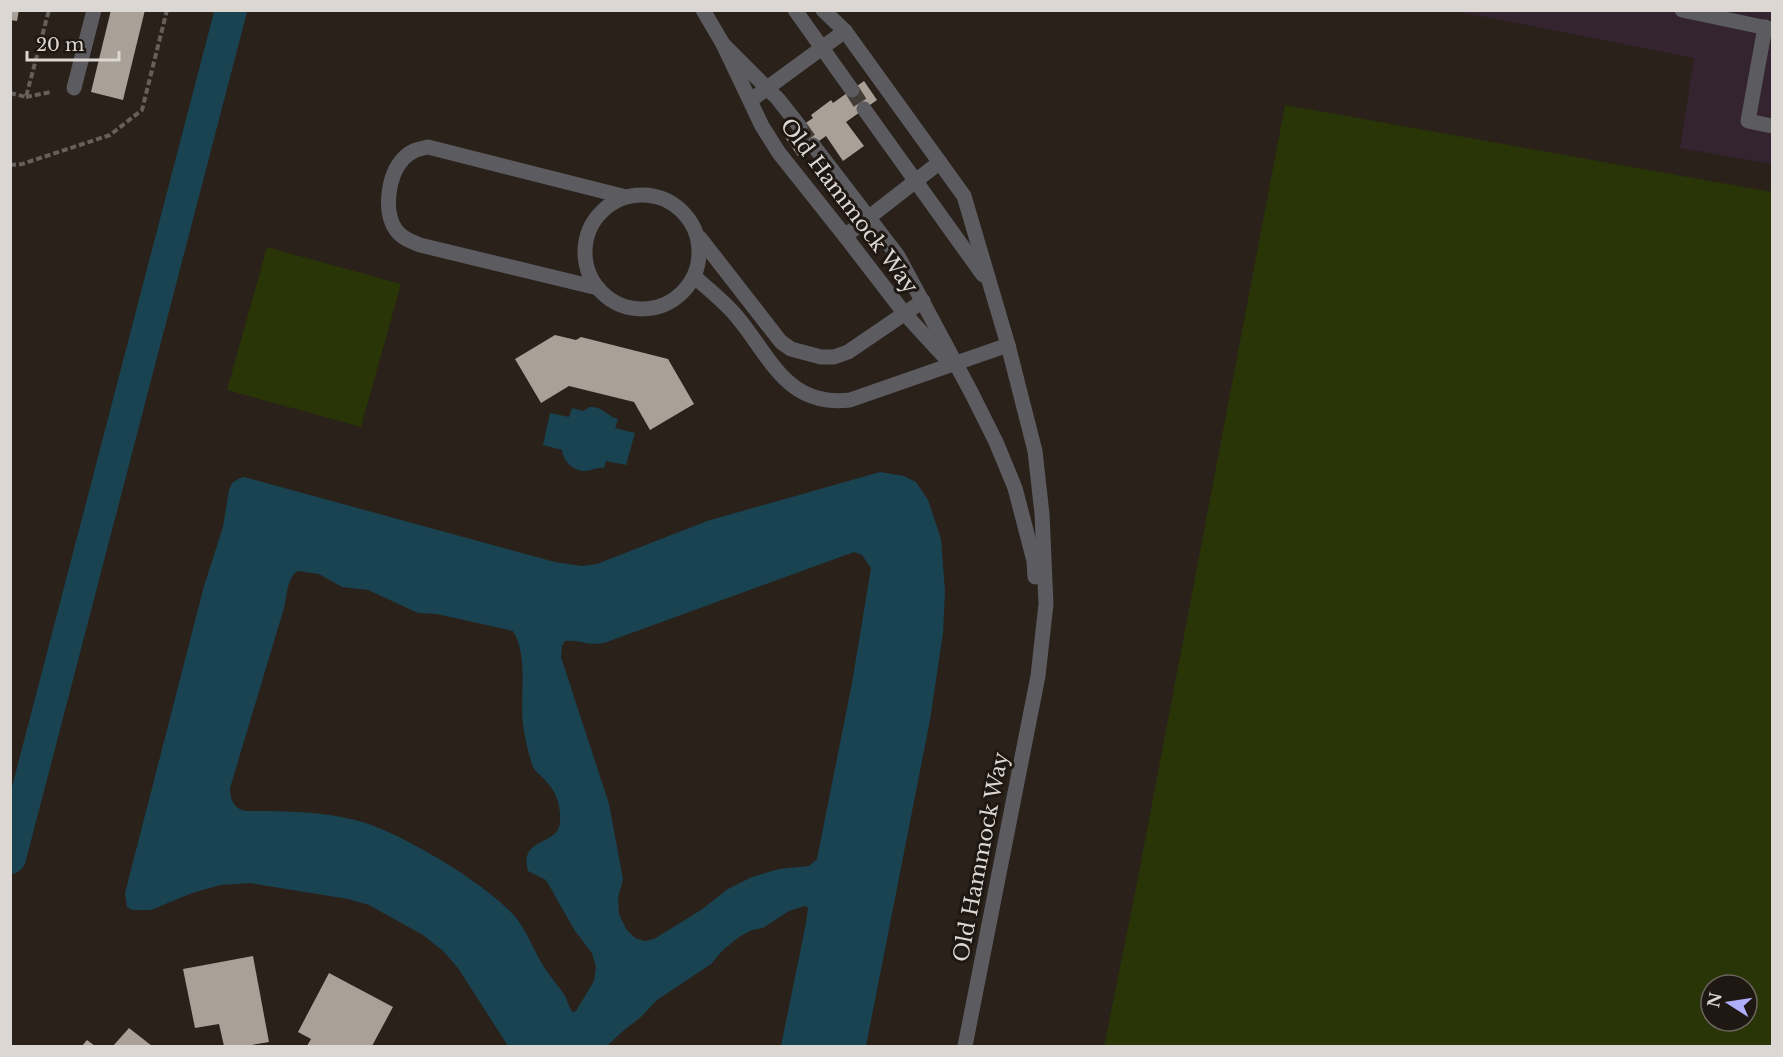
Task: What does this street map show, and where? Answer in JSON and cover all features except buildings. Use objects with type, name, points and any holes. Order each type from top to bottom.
[{"type":"street","points":[[74,88],[94,10]]},
{"type":"street","name":"Old Hammock Way","points":[[703,10],[723,44],[762,126],[779,153],[905,314],[954,364],[964,378],[996,442],[1015,488],[1034,561],[1039,622],[1038,676]]},
{"type":"street","points":[[795,10],[852,90]]},
{"type":"street","name":"Old Hammock Way","points":[[823,10],[845,31],[964,195],[979,240],[988,282],[1008,345],[1035,451],[1042,514],[1046,604],[1038,676],[965,1047]]},
{"type":"street","points":[[1682,10],[1722,14],[1769,28],[1748,121],[1773,126]]},
{"type":"street","points":[[751,100],[845,31]]},
{"type":"street","name":"Old Hammock Way","points":[[723,44],[778,99],[800,127]]},
{"type":"street","name":"Old Hammock Way","points":[[864,109],[988,282]]},
{"type":"street","name":"Old Hammock Way","points":[[813,145],[898,256],[954,364]]},
{"type":"street","points":[[598,288],[420,244],[404,238],[395,229],[387,205],[396,169],[403,159],[415,150],[428,147],[626,197],[654,195],[678,206],[694,226],[696,234],[700,251],[695,277],[679,297],[656,309],[630,309],[607,298],[591,278],[584,253],[590,228],[606,207],[626,197]]},
{"type":"street","points":[[845,236],[940,162]]},
{"type":"street","points":[[696,234],[772,332],[791,349],[808,355],[834,357],[848,352],[923,302]]},
{"type":"street","points":[[695,277],[736,315],[780,376],[792,387],[806,394],[838,402],[850,400],[1008,345]]},
{"type":"path","points":[[10,93],[26,97],[49,10]]},
{"type":"path","points":[[10,165],[22,164],[110,135],[142,110],[167,10]]},
{"type":"shaded area","points":[[1455,11],[1772,11],[1772,164],[1680,148],[1694,58]]},
{"type":"green space","points":[[1285,105],[1772,192],[1772,1046],[1104,1046]]},
{"type":"green space","points":[[267,247],[401,284],[361,427],[227,390]]},
{"type":"water","points":[[590,407],[598,408],[618,419],[615,428],[635,433],[626,465],[606,461],[604,468],[581,471],[569,465],[562,450],[543,445],[550,413],[569,417],[572,408],[583,411]]},
{"type":"water","points":[[880,472],[904,476],[916,482],[928,500],[941,539],[945,591],[943,633],[930,720],[866,1046],[781,1046],[806,923],[808,908],[805,906],[789,911],[763,928],[752,930],[739,937],[711,964],[657,1000],[607,1046],[508,1046],[458,968],[443,951],[423,935],[369,905],[348,899],[250,883],[220,885],[192,893],[151,910],[132,910],[127,907],[125,893],[204,586],[223,527],[229,490],[232,483],[238,479],[244,477],[555,562],[582,566],[597,564],[707,521]],"holes":[[[854,552],[862,555],[871,568],[852,683],[817,859],[809,866],[779,869],[752,877],[728,889],[701,910],[654,939],[645,941],[635,938],[626,929],[619,914],[618,898],[623,879],[609,804],[561,657],[562,646],[565,641],[604,643]],[[298,571],[319,574],[342,587],[368,590],[418,613],[437,614],[513,631],[521,654],[523,719],[528,749],[534,768],[554,792],[560,816],[558,830],[528,852],[526,860],[528,871],[546,880],[575,931],[592,953],[596,967],[594,981],[576,1011],[573,1012],[570,1009],[565,996],[544,967],[517,919],[486,891],[442,860],[373,825],[355,820],[314,813],[246,811],[238,808],[234,803],[230,788],[290,582]]]},
{"type":"waterway","points":[[10,858],[231,10]]},
{"type":"tunnel","points":[[852,90],[864,109]]},
{"type":"tunnel","points":[[800,127],[813,145]]}]
